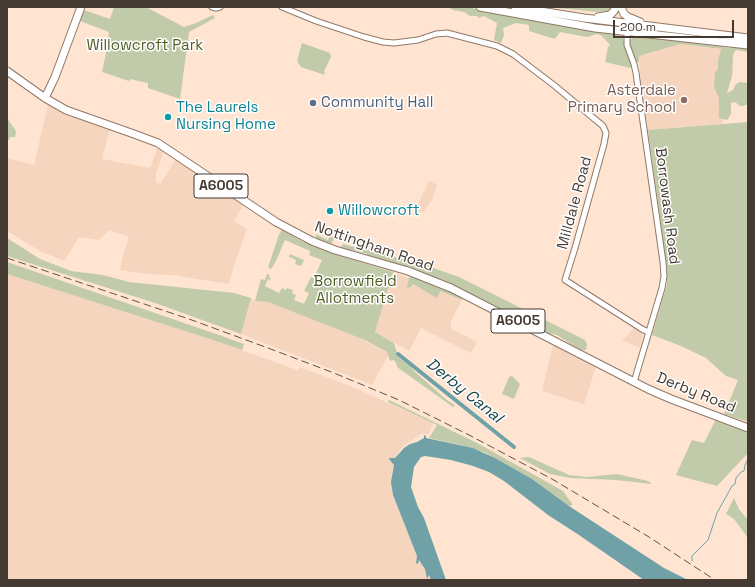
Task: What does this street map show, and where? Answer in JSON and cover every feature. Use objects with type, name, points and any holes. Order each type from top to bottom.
[{"type":"main road","points":[[45,98],[56,77],[81,7]]},
{"type":"main road","points":[[480,7],[627,32],[748,45]]},
{"type":"main road","points":[[515,7],[584,18],[748,38]]},
{"type":"main road","points":[[584,18],[608,16],[616,7]]},
{"type":"main road","points":[[621,7],[626,16],[633,20],[679,30]]},
{"type":"main road","name":"Nottingham Road","points":[[7,71],[45,98],[72,112],[158,143],[218,185],[276,222],[312,241],[335,250],[408,271],[451,288],[634,382]]},
{"type":"main road","name":"Derby Road","points":[[634,382],[671,399],[748,428]]},
{"type":"street","points":[[212,7],[220,7]]},
{"type":"street","name":"Milldale Road","points":[[282,7],[301,16],[344,31],[386,43],[418,40],[443,33],[497,46],[513,54],[555,86],[603,126],[606,133],[576,248],[565,280],[642,330],[648,332]]},
{"type":"street","name":"Borrowash Road","points":[[627,32],[627,45],[636,73],[664,276],[662,288],[634,382]]},
{"type":"shaded area","name":"Asterdale Primary School","points":[[680,44],[725,50],[723,124],[648,130],[640,75],[639,56]]},
{"type":"shaded area","points":[[48,105],[67,115],[110,129],[102,159],[150,168],[158,147],[164,150],[156,174],[156,182],[160,184],[176,159],[243,205],[234,221],[247,229],[229,284],[172,275],[147,274],[120,270],[129,237],[109,230],[99,240],[79,237],[64,261],[40,251],[7,231],[7,158],[34,165]]},
{"type":"shaded area","points":[[429,181],[437,185],[432,200],[423,212],[412,210],[414,203],[418,204]]},
{"type":"shaded area","points":[[393,272],[462,300],[451,321],[451,329],[477,342],[471,353],[421,328],[409,351],[375,332]]},
{"type":"shaded area","points":[[7,274],[216,341],[297,370],[300,367],[355,388],[433,423],[429,434],[421,434],[402,447],[395,458],[390,458],[394,465],[392,474],[392,490],[396,503],[417,556],[418,564],[419,559],[425,569],[425,574],[427,577],[429,575],[431,580],[7,580]]},
{"type":"shaded area","points":[[251,298],[255,301],[268,302],[357,336],[387,353],[388,356],[372,385],[241,334]]},
{"type":"shaded area","points":[[633,328],[643,335],[640,348],[622,340]]},
{"type":"shaded area","points":[[553,345],[596,367],[584,404],[542,391]]},
{"type":"green space","name":"Willowcroft Park","points":[[114,7],[146,7],[184,27],[213,15],[215,18],[189,32],[180,99],[148,88],[148,83],[130,79],[129,81],[102,72],[109,32],[80,21],[84,10],[110,19]]},
{"type":"green space","points":[[448,7],[469,7],[488,12],[490,10],[504,15],[506,13],[522,17],[528,20],[531,18],[559,25],[618,33],[623,39],[627,54],[633,65],[630,68],[605,62],[608,47],[610,45],[602,36],[597,34],[587,37],[560,32],[555,39],[529,31],[529,25],[516,23],[503,28],[504,35],[501,43],[494,40],[497,23],[484,16],[479,18],[477,16],[470,16],[464,12],[453,10]]},
{"type":"green space","points":[[547,7],[611,7],[608,11],[598,12]]},
{"type":"green space","points":[[634,37],[675,40],[731,48],[733,46],[748,48],[748,52],[737,50],[734,52],[732,76],[727,93],[733,90],[736,84],[740,82],[748,83],[748,104],[740,106],[735,102],[731,103],[731,114],[727,120],[719,118],[719,98],[714,87],[715,73],[718,69],[721,49],[680,44],[639,56],[639,62],[637,62],[630,45],[630,40]]},
{"type":"green space","points":[[302,43],[330,53],[331,57],[324,71],[325,75],[301,67],[297,61]]},
{"type":"green space","points":[[7,118],[16,131],[15,137],[10,137],[9,140],[7,140]]},
{"type":"green space","points":[[748,122],[748,422],[724,414],[738,380],[726,376],[706,358],[681,346],[652,335],[667,284],[667,268],[648,130]]},
{"type":"green space","name":"Borrowfield Allotments","points":[[282,230],[303,242],[308,242],[328,252],[393,272],[375,332],[394,343],[398,357],[448,401],[455,405],[453,407],[397,367],[396,362],[393,360],[390,361],[387,352],[365,340],[268,302],[255,301],[261,279],[265,280],[267,274],[270,275],[269,277],[271,278],[270,280],[268,279],[265,286],[279,293],[282,288],[286,290],[287,288],[293,290],[292,293],[296,295],[294,300],[304,304],[309,293],[304,291],[311,277],[314,278],[322,260],[309,255],[310,251],[285,240],[276,261],[271,269],[268,268],[279,234]]},
{"type":"green space","points":[[316,234],[328,240],[330,236],[334,238],[332,243],[329,244],[316,239]]},
{"type":"green space","points":[[7,238],[40,259],[71,271],[103,275],[129,282],[234,293],[251,298],[241,334],[155,303],[7,256]]},
{"type":"green space","points":[[343,244],[419,263],[459,277],[585,340],[587,344],[586,350],[580,350],[557,335],[548,333],[468,293],[369,256],[365,253],[340,248]]},
{"type":"green space","points":[[290,254],[304,260],[301,266],[295,264],[296,260],[289,257]]},
{"type":"green space","points":[[7,262],[244,344],[242,350],[7,274]]},
{"type":"green space","points":[[413,276],[442,287],[462,297],[462,300],[440,291],[437,298],[413,284],[408,288],[409,278]]},
{"type":"green space","points":[[512,376],[520,384],[514,399],[502,394],[509,377]]},
{"type":"green space","points":[[389,400],[479,444],[563,491],[573,505],[569,506],[532,479],[486,453],[473,448],[429,438],[437,425],[388,402]]},
{"type":"green space","points":[[716,419],[748,431],[748,453],[717,486],[676,475],[692,440],[704,443]]},
{"type":"green space","points":[[529,457],[569,475],[587,477],[617,474],[648,481],[652,484],[616,480],[570,478],[550,474],[520,458]]},
{"type":"green space","points":[[734,498],[739,509],[748,520],[748,538],[734,519],[726,514]]},
{"type":"water","points":[[424,435],[426,438],[473,448],[495,458],[532,479],[569,506],[664,568],[688,580],[644,580],[548,515],[504,481],[489,472],[451,460],[425,456],[421,457],[414,467],[411,487],[418,507],[424,518],[446,580],[431,580],[429,575],[427,579],[425,569],[419,560],[418,564],[416,563],[417,556],[393,495],[391,482],[394,465],[389,459],[395,458],[404,448],[424,438]]},
{"type":"waterway","name":"Derby Canal","points":[[398,354],[514,447]]},
{"type":"waterway","points":[[692,561],[692,556],[708,540],[717,513],[732,486],[735,484],[736,478],[741,472],[744,471],[748,459]]},
{"type":"railway","points":[[7,258],[189,319],[334,373],[399,400],[552,479],[649,537],[715,580]]},
{"type":"place","name":"Asterdale Primary School","points":[[684,100]]},
{"type":"place","name":"Community Hall","points":[[313,103]]},
{"type":"place","name":"The Laurels Nursing Home","points":[[168,117]]},
{"type":"place","name":"Willowcroft","points":[[330,211]]}]
